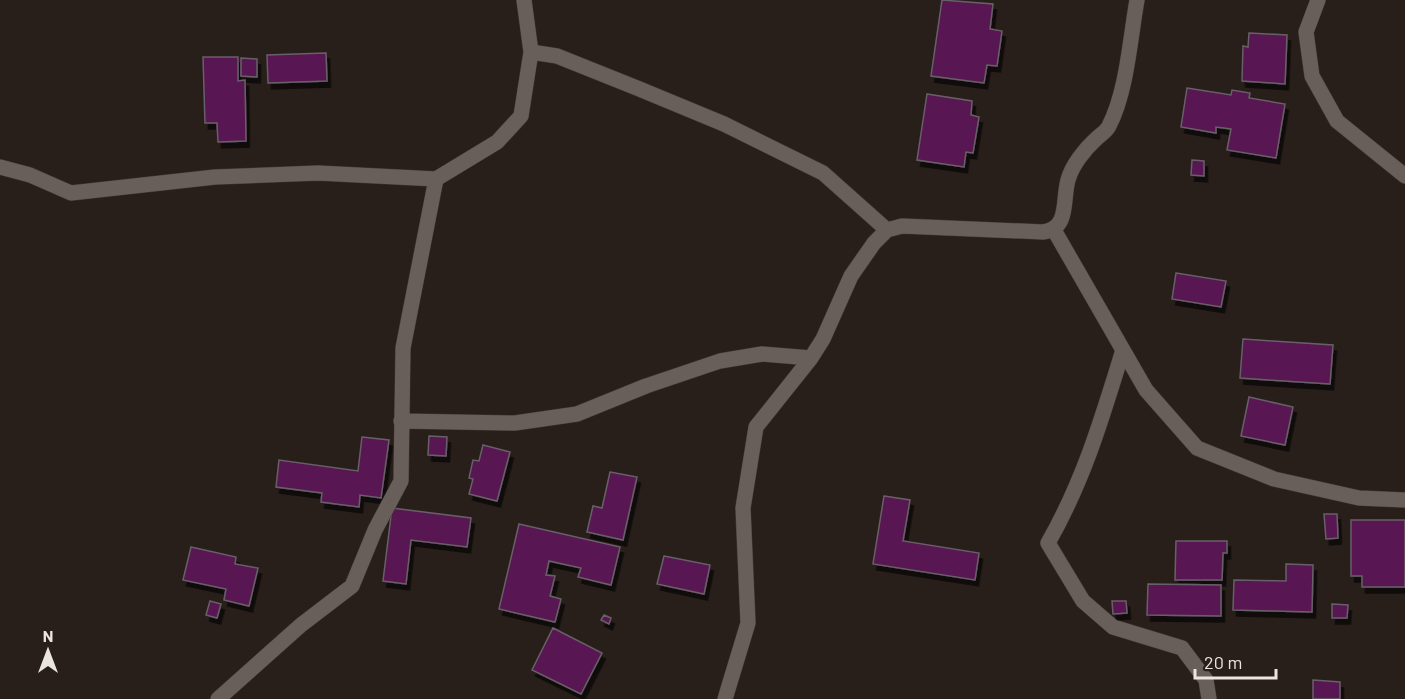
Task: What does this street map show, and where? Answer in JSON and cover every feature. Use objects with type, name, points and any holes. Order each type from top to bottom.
[{"type":"street","points":[[0,167],[30,175],[71,193],[215,177],[318,173],[436,179],[497,142],[521,116],[531,52],[524,0]]},
{"type":"street","points":[[725,699],[748,623],[742,508],[756,427],[811,358],[823,339],[851,276],[874,243],[887,230],[902,226],[1043,232],[1054,230],[1061,224],[1068,180],[1075,164],[1095,140],[1107,130],[1116,112],[1137,0]]},
{"type":"street","points":[[1318,0],[1306,32],[1312,76],[1337,121],[1405,176]]},
{"type":"street","points":[[531,52],[557,56],[724,124],[823,173],[887,230]]},
{"type":"street","points":[[218,699],[301,625],[352,586],[375,530],[401,481],[403,348],[436,179]]},
{"type":"street","points":[[1054,230],[1146,390],[1197,448],[1274,479],[1359,498],[1405,500]]},
{"type":"street","points":[[1123,350],[1090,457],[1068,508],[1048,543],[1083,601],[1113,627],[1182,648],[1206,680],[1209,699]]},
{"type":"street","points":[[401,421],[515,423],[577,414],[646,386],[720,361],[762,354],[811,358]]},
{"type":"building","points":[[942,0],[993,4],[990,29],[1002,31],[997,66],[987,65],[984,83],[931,76]]},
{"type":"building","points":[[1249,33],[1287,35],[1285,84],[1242,81],[1243,46],[1248,47]]},
{"type":"building","points":[[326,53],[327,81],[268,83],[267,55]]},
{"type":"building","points":[[203,57],[238,57],[238,81],[245,80],[246,141],[218,142],[217,123],[205,123]]},
{"type":"building","points":[[241,58],[257,59],[257,77],[241,76]]},
{"type":"building","points":[[1187,88],[1231,95],[1232,90],[1250,93],[1249,98],[1285,104],[1276,158],[1227,150],[1231,129],[1216,127],[1216,133],[1181,127]]},
{"type":"building","points":[[927,94],[972,101],[971,115],[979,117],[973,153],[966,152],[964,167],[917,160]]},
{"type":"building","points":[[1192,160],[1204,161],[1204,176],[1191,175]]},
{"type":"building","points":[[1176,273],[1226,281],[1221,307],[1172,299]]},
{"type":"building","points":[[1243,339],[1333,345],[1330,384],[1240,378]]},
{"type":"building","points":[[1249,397],[1293,407],[1285,445],[1241,436]]},
{"type":"building","points":[[429,436],[447,437],[446,456],[428,455]]},
{"type":"building","points":[[362,437],[389,440],[381,498],[360,495],[359,507],[321,502],[322,493],[276,487],[279,460],[358,471]]},
{"type":"building","points":[[483,445],[510,452],[497,501],[469,494],[473,479],[469,478],[473,460],[479,461]]},
{"type":"building","points":[[610,472],[637,477],[623,540],[587,532],[593,506],[602,508]]},
{"type":"building","points":[[884,496],[910,500],[903,541],[979,553],[975,580],[873,564]]},
{"type":"building","points":[[392,508],[471,518],[467,547],[411,540],[406,584],[383,581]]},
{"type":"building","points":[[1324,514],[1337,514],[1338,538],[1326,539]]},
{"type":"building","points":[[1351,520],[1405,520],[1405,587],[1362,587],[1362,576],[1351,576]]},
{"type":"building","points":[[519,524],[620,547],[611,585],[578,577],[581,568],[549,561],[546,575],[555,576],[550,596],[561,599],[555,622],[499,609]]},
{"type":"building","points":[[1176,541],[1227,541],[1227,553],[1223,553],[1222,580],[1175,580]]},
{"type":"building","points":[[191,547],[236,557],[235,564],[258,568],[249,606],[224,600],[226,589],[183,580]]},
{"type":"building","points":[[664,556],[710,565],[704,594],[657,584]]},
{"type":"building","points":[[1286,564],[1313,565],[1312,612],[1233,610],[1234,580],[1286,581]]},
{"type":"building","points":[[1148,584],[1221,585],[1221,616],[1147,615]]},
{"type":"building","points":[[210,601],[221,604],[217,618],[206,615]]},
{"type":"building","points":[[1112,601],[1126,601],[1127,613],[1113,614]]},
{"type":"building","points":[[1332,604],[1348,605],[1347,618],[1332,618]]},
{"type":"building","points":[[604,615],[611,618],[609,624],[601,620]]},
{"type":"building","points":[[553,628],[602,653],[581,694],[532,670]]},
{"type":"building","points":[[1313,680],[1340,682],[1340,699],[1313,699]]}]
